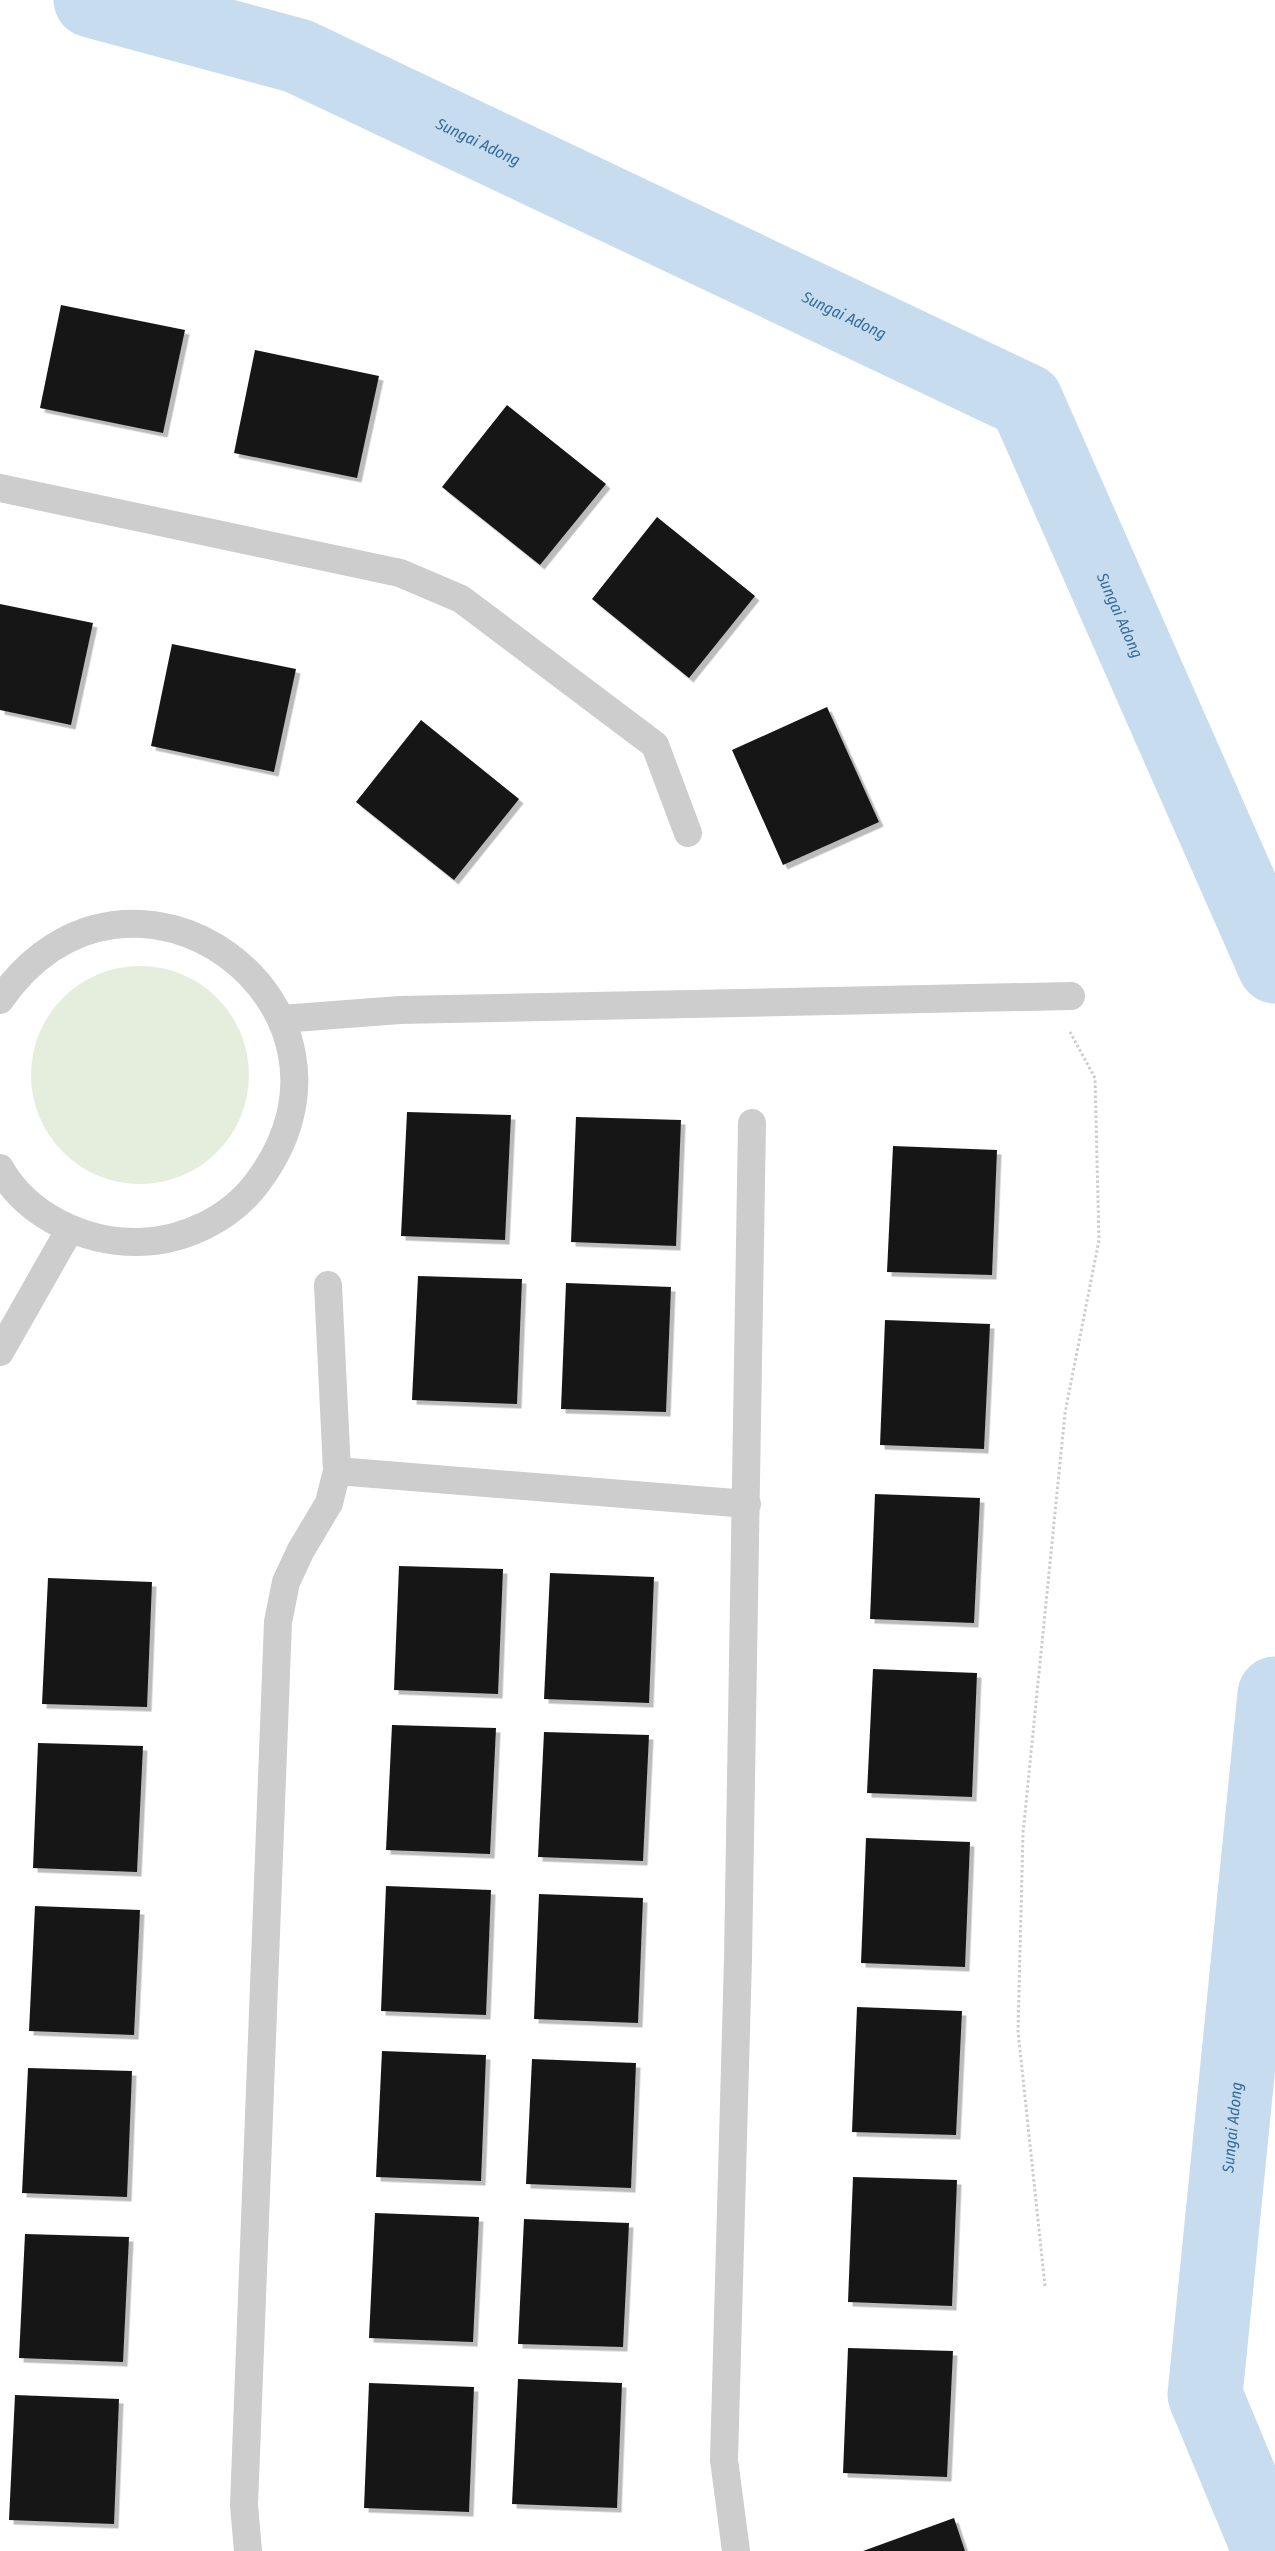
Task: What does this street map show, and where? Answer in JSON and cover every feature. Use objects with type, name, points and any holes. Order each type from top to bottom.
[{"type":"street","points":[[0,488],[400,572],[461,599],[655,745],[688,833]]},
{"type":"street","points":[[0,1000],[16,978],[39,956],[67,940],[96,929],[112,926],[128,924],[160,926],[191,934],[212,944],[244,967],[265,991],[280,1019],[289,1043],[293,1070],[292,1105],[280,1147],[267,1170],[250,1193],[229,1211],[205,1226],[179,1236],[152,1241],[123,1242],[96,1238],[70,1229],[44,1214],[21,1195],[0,1168]]},
{"type":"street","points":[[280,1019],[400,1010],[1061,996]]},
{"type":"street","points":[[736,2551],[724,2460],[738,1959],[752,1122]]},
{"type":"street","points":[[0,1352],[70,1229]]},
{"type":"street","points":[[248,2551],[244,2505],[278,1622],[286,1582],[301,1550],[329,1503],[336,1471],[328,1285]]},
{"type":"street","points":[[336,1471],[747,1504]]},
{"type":"path","points":[[1045,2286],[1018,2031],[1023,1833],[1065,1413],[1099,1240],[1095,1078],[1061,996]]},
{"type":"green space","points":[[140,966],[161,968],[182,975],[191,979],[217,998],[236,1024],[240,1033],[247,1054],[249,1075],[247,1096],[240,1117],[236,1126],[217,1152],[191,1171],[182,1175],[161,1182],[140,1184],[119,1182],[98,1175],[89,1171],[63,1152],[44,1126],[40,1117],[33,1096],[31,1075],[33,1054],[40,1033],[44,1024],[63,998],[89,979],[98,975],[119,968]]},
{"type":"building","points":[[61,305],[185,330],[163,433],[40,408]]},
{"type":"building","points":[[255,350],[379,376],[357,478],[234,453]]},
{"type":"building","points":[[507,405],[606,484],[540,565],[442,487]]},
{"type":"building","points":[[657,517],[755,596],[689,678],[592,599]]},
{"type":"building","points":[[0,604],[93,623],[71,725],[0,710]]},
{"type":"building","points":[[172,644],[296,669],[274,772],[151,746]]},
{"type":"building","points":[[827,707],[879,822],[783,865],[732,750]]},
{"type":"building","points":[[421,720],[519,799],[454,880],[356,802]]},
{"type":"building","points":[[407,1112],[511,1115],[505,1240],[401,1236]]},
{"type":"building","points":[[576,1117],[681,1120],[676,1246],[571,1242]]},
{"type":"building","points":[[893,1146],[997,1150],[992,1275],[887,1272]]},
{"type":"building","points":[[418,1276],[522,1279],[517,1404],[412,1400]]},
{"type":"building","points":[[566,1283],[671,1287],[666,1412],[561,1409]]},
{"type":"building","points":[[885,1320],[990,1324],[984,1449],[880,1445]]},
{"type":"building","points":[[875,1494],[980,1498],[974,1623],[870,1619]]},
{"type":"building","points":[[399,1566],[503,1569],[498,1694],[394,1690]]},
{"type":"building","points":[[550,1573],[654,1577],[649,1703],[544,1699]]},
{"type":"building","points":[[48,1578],[152,1582],[147,1707],[42,1704]]},
{"type":"building","points":[[873,1669],[977,1673],[972,1797],[867,1793]]},
{"type":"building","points":[[392,1725],[496,1728],[490,1854],[386,1850]]},
{"type":"building","points":[[544,1732],[649,1735],[643,1861],[538,1857]]},
{"type":"building","points":[[38,1743],[143,1746],[137,1872],[33,1868]]},
{"type":"building","points":[[866,1838],[970,1842],[965,1967],[861,1963]]},
{"type":"building","points":[[386,1886],[491,1890],[486,2015],[381,2011]]},
{"type":"building","points":[[539,1894],[643,1898],[638,2023],[534,2019]]},
{"type":"building","points":[[35,1906],[140,1910],[134,2035],[29,2031]]},
{"type":"building","points":[[857,2007],[962,2011],[956,2135],[852,2132]]},
{"type":"building","points":[[382,2051],[486,2055],[481,2181],[376,2177]]},
{"type":"building","points":[[532,2059],[636,2063],[631,2188],[526,2184]]},
{"type":"building","points":[[28,2068],[132,2071],[127,2197],[22,2193]]},
{"type":"building","points":[[853,2177],[957,2180],[952,2306],[848,2302]]},
{"type":"building","points":[[375,2213],[479,2217],[473,2342],[369,2338]]},
{"type":"building","points":[[524,2219],[629,2223],[623,2347],[518,2344]]},
{"type":"building","points":[[25,2234],[129,2237],[123,2362],[19,2358]]},
{"type":"building","points":[[848,2348],[953,2351],[947,2477],[843,2473]]},
{"type":"building","points":[[518,2379],[622,2383],[617,2508],[512,2504]]},
{"type":"building","points":[[369,2383],[474,2387],[469,2512],[364,2508]]},
{"type":"building","points":[[15,2395],[119,2399],[114,2524],[9,2520]]},
{"type":"building","points":[[954,2518],[965,2551],[863,2551]]},
{"type":"waterway","name":"Sungai Adong","points":[[91,0],[298,56],[1026,401],[1275,966]]},
{"type":"waterway","name":"Sungai Adong","points":[[1270,2551],[1205,2395],[1275,1694]]}]
